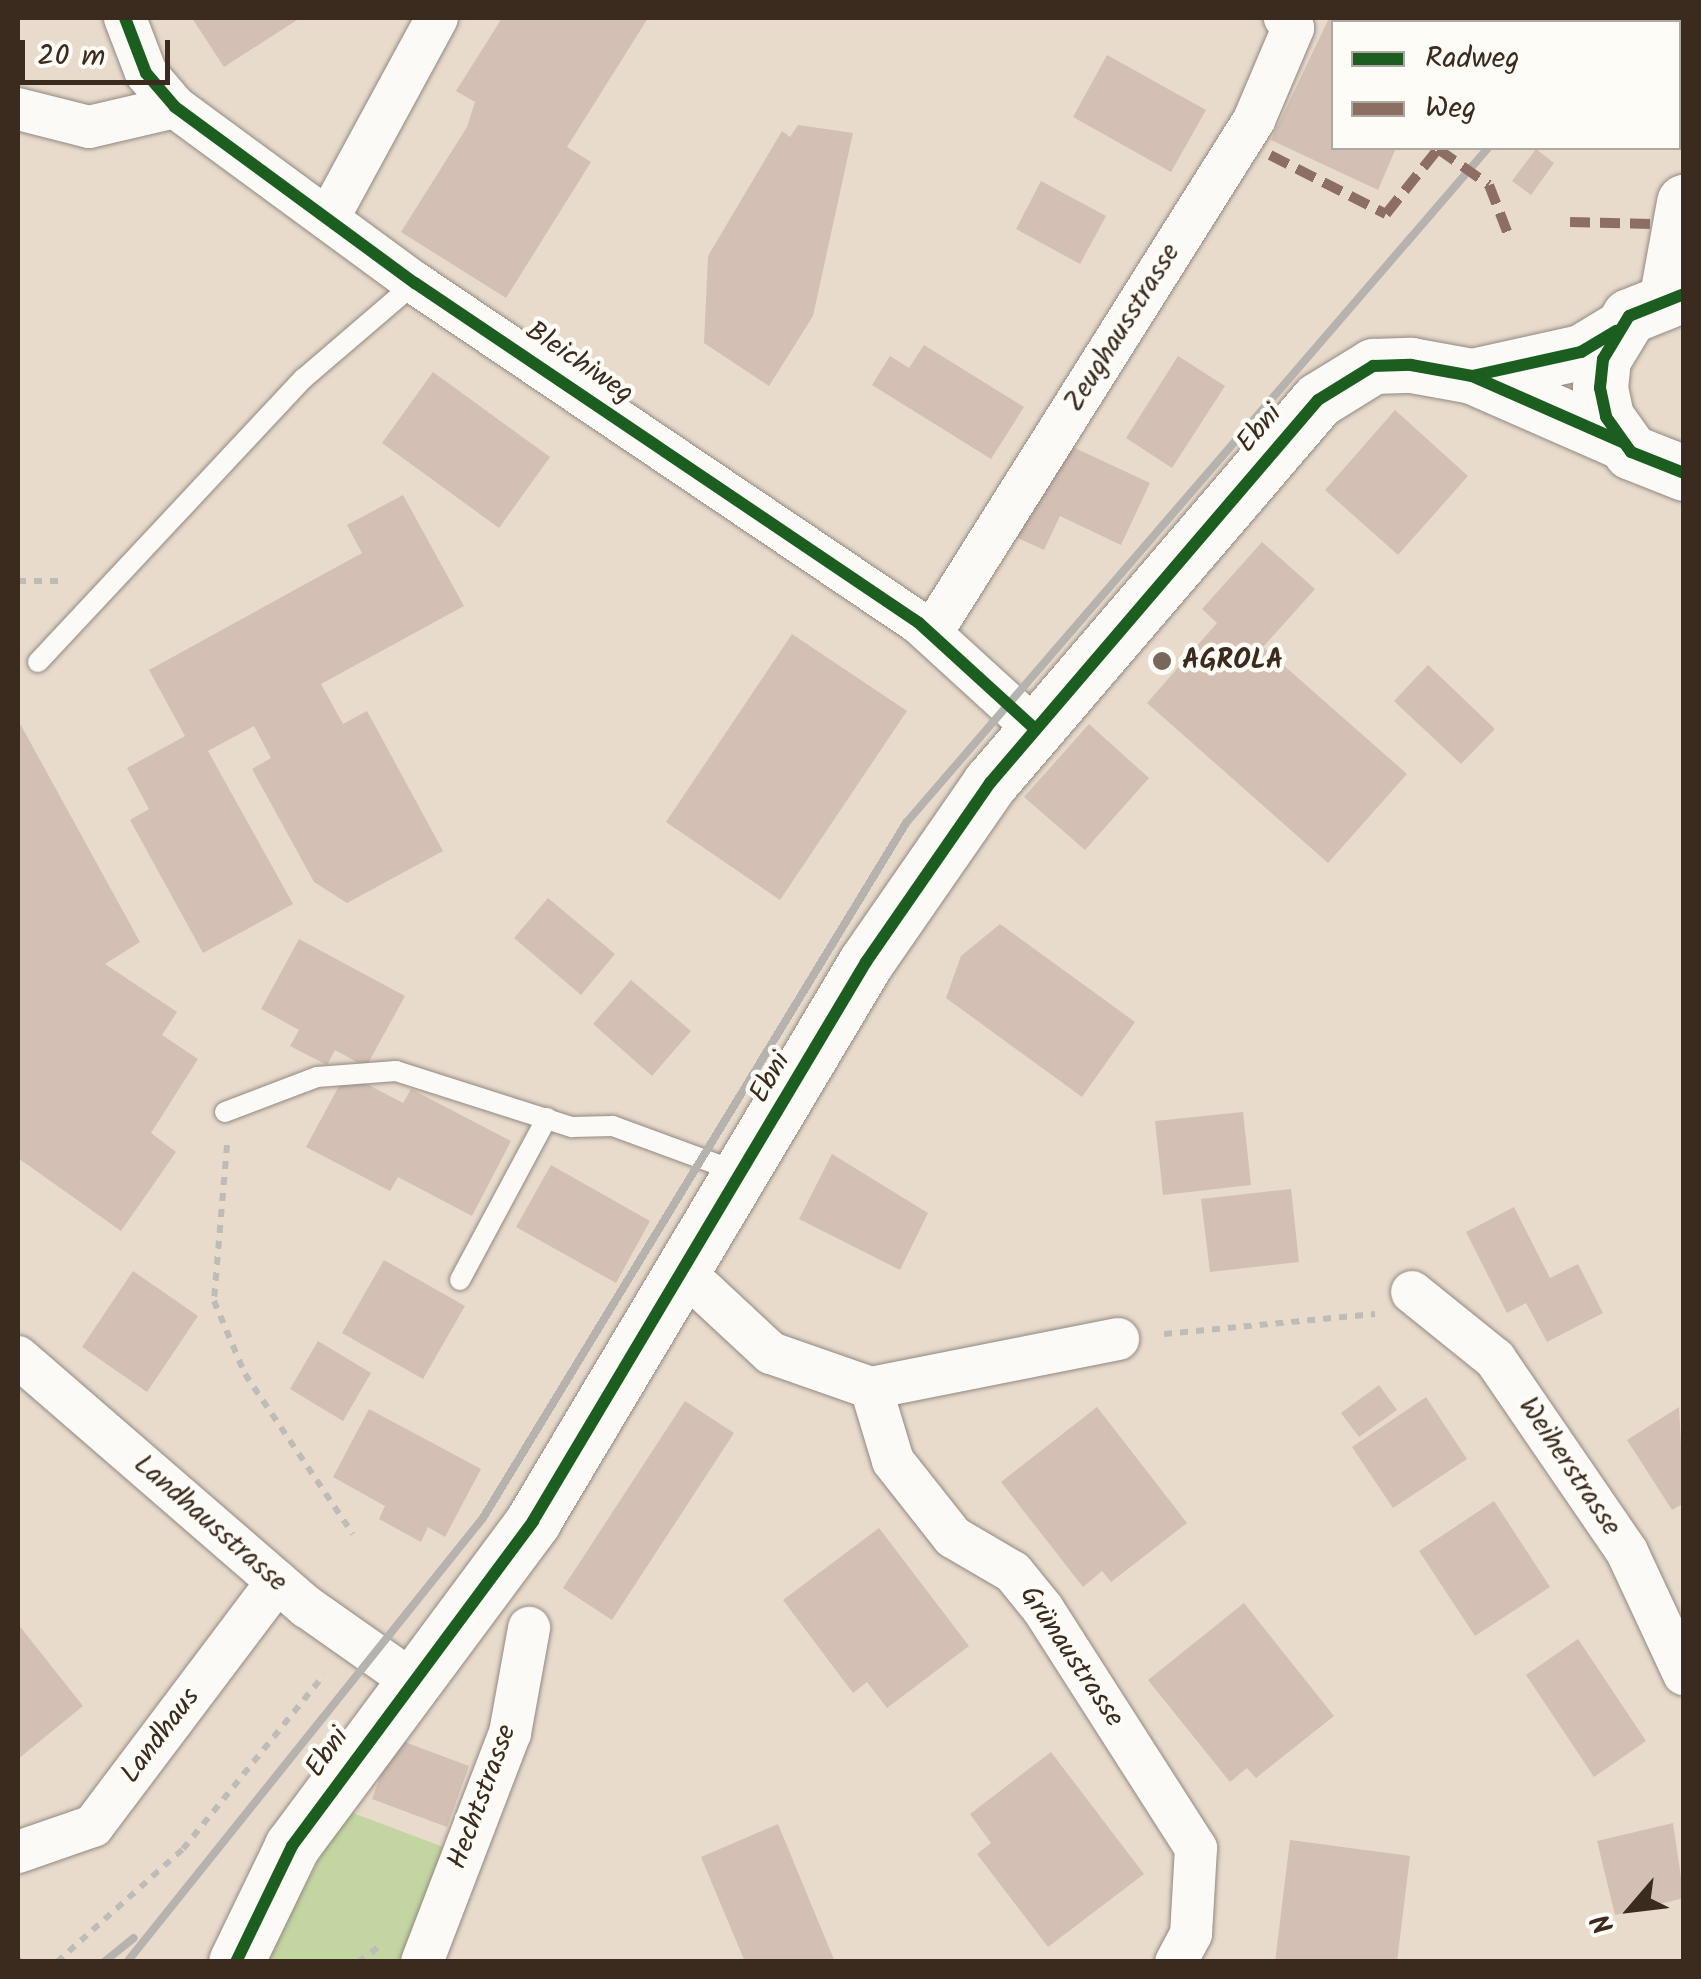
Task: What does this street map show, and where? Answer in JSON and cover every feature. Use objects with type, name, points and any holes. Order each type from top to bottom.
[{"type":"main road","points":[[1675,295],[1684,202]]},
{"type":"main road","name":"Ebni","points":[[1472,376],[1581,352],[1675,295]]},
{"type":"main road","points":[[1616,331],[1600,388],[1622,442]]},
{"type":"main road","name":"Ebni","points":[[236,1962],[292,1846],[410,1680],[533,1521],[688,1275],[866,962],[1034,728],[1339,382],[1374,366],[1411,364],[1472,376],[1622,442],[1682,475]]},
{"type":"street","name":"Bleichiweg","points":[[125,18],[146,72],[175,107],[331,213],[415,282],[932,632],[1034,728]]},
{"type":"street","points":[[331,213],[436,18]]},
{"type":"street","name":"Zeughausstrasse","points":[[932,632],[1254,120],[1293,28],[1285,18]]},
{"type":"street","points":[[18,110],[89,128],[175,107]]},
{"type":"street","points":[[688,1275],[771,1353],[871,1388],[1118,1339]]},
{"type":"street","name":"Weiherstrasse","points":[[1424,1303],[1495,1359],[1627,1552],[1684,1674]]},
{"type":"street","name":"Landhausstrasse","points":[[18,1357],[277,1582],[351,1642],[410,1680]]},
{"type":"street","name":"Grünaustrasse","points":[[871,1388],[893,1461],[953,1537],[1013,1572],[1043,1609],[1196,1848],[1191,1934],[1176,1962]]},
{"type":"street","name":"Landhaus","points":[[18,1852],[92,1826],[277,1582]]},
{"type":"street","name":"Hechtstrasse","points":[[422,1962],[510,1734],[528,1628]]},
{"type":"lane","points":[[38,662],[303,380],[415,282]]},
{"type":"lane","points":[[225,1112],[318,1077],[396,1071],[548,1118],[613,1126],[744,1174]]},
{"type":"lane","points":[[460,1280],[548,1118]]},
{"type":"path","points":[[225,1112],[230,1191],[214,1301],[245,1374],[353,1534]]},
{"type":"path","points":[[1118,1339],[1424,1303]]},
{"type":"path","points":[[57,1962],[183,1849],[351,1642]]},
{"type":"green space","points":[[345,1810],[446,1848],[404,1961],[265,1962]]},
{"type":"building","points":[[192,18],[300,18],[224,67]]},
{"type":"building","points":[[502,18],[648,18],[567,147],[591,162],[506,298],[401,232],[467,127],[475,102],[456,91]]},
{"type":"building","points":[[1329,18],[1552,18],[1331,20],[1331,150],[1395,150],[1378,190],[1271,140]]},
{"type":"building","points":[[1107,55],[1206,110],[1171,172],[1073,117]]},
{"type":"building","points":[[798,125],[853,133],[813,316],[769,386],[704,343],[708,256],[782,131],[790,137]]},
{"type":"building","points":[[1535,150],[1554,163],[1531,195],[1512,181]]},
{"type":"building","points":[[1041,181],[1106,216],[1080,264],[1016,229]]},
{"type":"building","points":[[924,345],[1024,407],[991,459],[872,385],[890,356],[909,368]]},
{"type":"building","points":[[1178,356],[1225,386],[1172,468],[1126,438]]},
{"type":"building","points":[[433,372],[550,457],[499,528],[382,443]]},
{"type":"building","points":[[1395,410],[1468,476],[1398,555],[1325,490]]},
{"type":"building","points":[[1060,441],[1150,483],[1121,545],[1060,516],[1044,550],[1016,537]]},
{"type":"building","points":[[403,495],[464,606],[321,684],[343,724],[367,711],[443,851],[347,903],[314,882],[252,769],[271,758],[254,726],[208,751],[293,904],[203,953],[130,820],[149,809],[127,768],[185,736],[149,670],[362,553],[347,525]]},
{"type":"building","points":[[1262,542],[1315,589],[1263,647],[1407,774],[1328,863],[1147,703],[1217,623],[1202,609]]},
{"type":"building","points":[[792,634],[907,711],[780,900],[666,822]]},
{"type":"building","points":[[1428,665],[1495,729],[1461,764],[1394,701]]},
{"type":"building","points":[[18,720],[140,942],[105,964],[177,1012],[162,1035],[198,1059],[151,1133],[176,1152],[121,1231],[18,1158]]},
{"type":"building","points":[[1089,724],[1149,778],[1085,850],[1024,797]]},
{"type":"building","points":[[548,898],[615,954],[581,995],[514,938]]},
{"type":"building","points":[[1000,924],[1135,1022],[1082,1097],[946,998],[961,956]]},
{"type":"building","points":[[299,939],[405,996],[366,1067],[335,1050],[327,1065],[290,1046],[299,1030],[261,1009]]},
{"type":"building","points":[[631,980],[691,1031],[652,1076],[593,1024]]},
{"type":"building","points":[[346,1073],[403,1103],[411,1089],[511,1141],[472,1216],[398,1177],[390,1191],[306,1147]]},
{"type":"building","points":[[1243,1112],[1251,1185],[1163,1195],[1155,1121]]},
{"type":"building","points":[[832,1154],[928,1213],[900,1270],[799,1219]]},
{"type":"building","points":[[551,1165],[650,1221],[616,1283],[516,1227]]},
{"type":"building","points":[[1291,1189],[1299,1262],[1210,1272],[1201,1199]]},
{"type":"building","points":[[1514,1207],[1550,1278],[1578,1264],[1603,1313],[1547,1342],[1526,1303],[1507,1313],[1466,1232]]},
{"type":"building","points":[[384,1260],[465,1306],[423,1379],[342,1333]]},
{"type":"building","points":[[133,1271],[198,1316],[147,1392],[82,1347]]},
{"type":"building","points":[[318,1341],[371,1373],[343,1421],[290,1389]]},
{"type":"building","points":[[1379,1385],[1397,1410],[1359,1437],[1341,1413]]},
{"type":"building","points":[[1426,1397],[1467,1459],[1393,1508],[1352,1447]]},
{"type":"building","points":[[685,1401],[734,1433],[612,1620],[563,1588]]},
{"type":"building","points":[[1097,1407],[1187,1523],[1111,1582],[1102,1571],[1083,1587],[1001,1482]]},
{"type":"building","points":[[1679,1407],[1684,1503],[1672,1510],[1627,1440]]},
{"type":"building","points":[[369,1409],[481,1469],[445,1537],[428,1527],[421,1542],[379,1519],[385,1506],[333,1477]]},
{"type":"building","points":[[1494,1501],[1550,1587],[1475,1636],[1419,1551]]},
{"type":"building","points":[[879,1528],[969,1646],[887,1708],[867,1682],[853,1693],[783,1600]]},
{"type":"building","points":[[1244,1603],[1334,1716],[1256,1778],[1247,1768],[1230,1782],[1148,1680]]},
{"type":"building","points":[[18,1624],[83,1706],[18,1759]]},
{"type":"building","points":[[1578,1639],[1646,1741],[1594,1777],[1526,1675]]},
{"type":"building","points":[[394,1738],[469,1766],[447,1827],[372,1799]]},
{"type":"building","points":[[1051,1752],[1144,1874],[1048,1947],[977,1854],[991,1843],[970,1814]]},
{"type":"building","points":[[1673,1823],[1684,1898],[1615,1915],[1597,1841]]},
{"type":"building","points":[[778,1824],[835,1962],[745,1962],[701,1857]]},
{"type":"building","points":[[1290,1840],[1410,1856],[1397,1962],[1275,1962]]},
{"type":"railway","points":[[127,1962],[483,1518],[906,823],[1486,150]]},
{"type":"railway","points":[[104,1962],[134,1938]]},
{"type":"marked path","points":[[1270,155],[1386,214],[1437,150]]},
{"type":"marked path","points":[[1439,150],[1489,185],[1508,234]]},
{"type":"marked path","points":[[1570,222],[1652,224]]},
{"type":"cycle path","points":[[125,18],[146,73],[175,107],[415,283],[919,623],[1034,728]]},
{"type":"cycle path","points":[[1684,294],[1629,316],[1603,359],[1600,388],[1606,417],[1631,452],[1684,473]]},
{"type":"cycle path","points":[[1472,376],[1581,352],[1616,331]]},
{"type":"cycle path","points":[[236,1962],[292,1846],[533,1521],[866,962],[990,783],[1318,400],[1373,366],[1411,365],[1472,376],[1622,442]]},
{"type":"place","name":"AGROLA","points":[[1162,661]]}]
